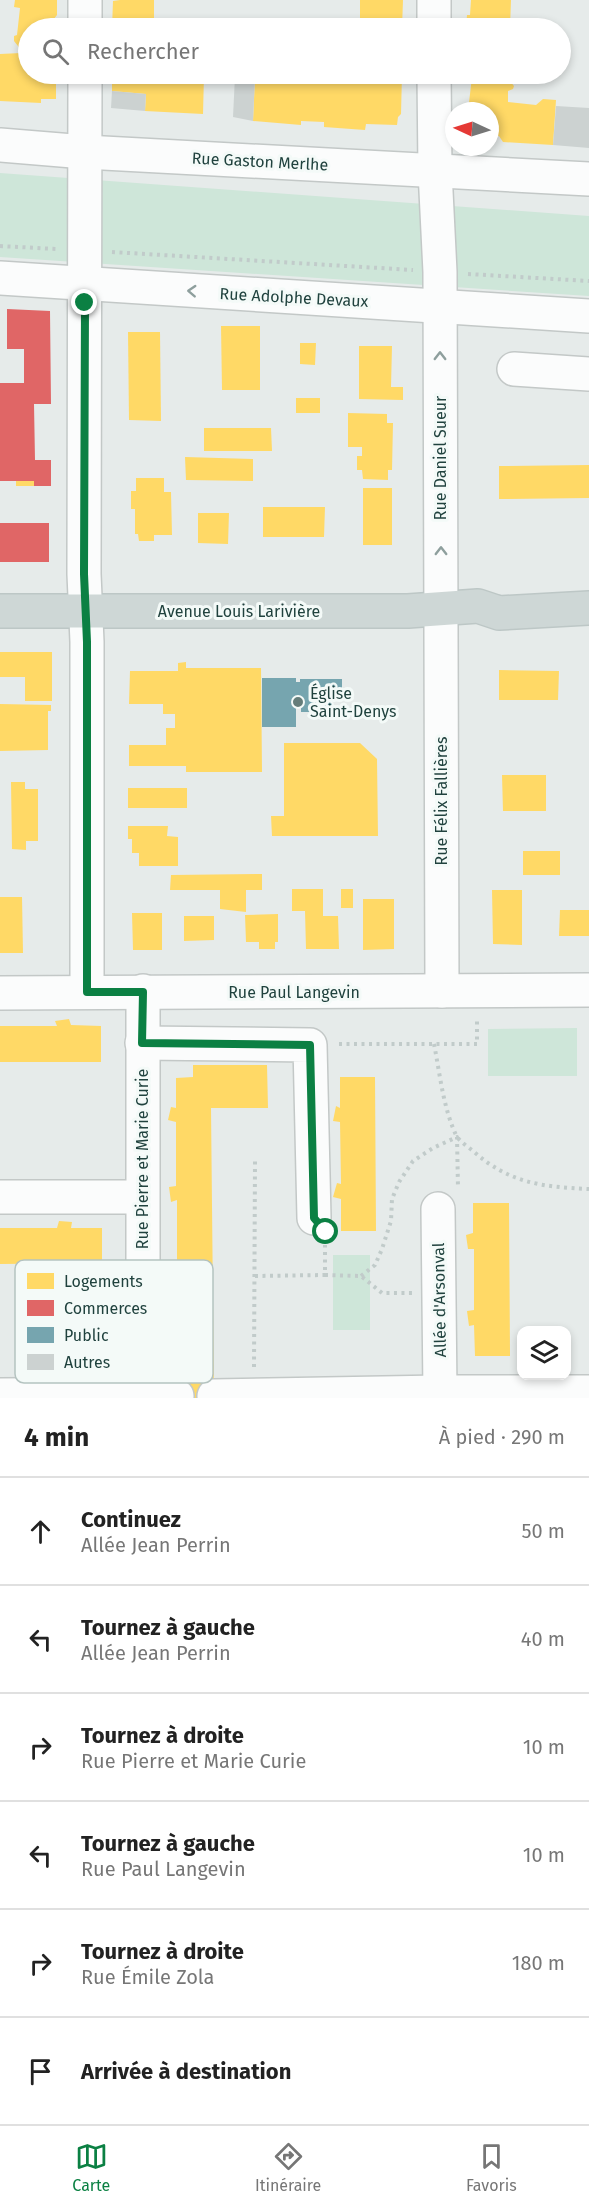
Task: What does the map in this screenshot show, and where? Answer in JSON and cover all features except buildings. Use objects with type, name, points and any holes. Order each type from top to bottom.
[{"type":"main road","name":"Avenue Louis Larivière","points":[[0,611],[441,610],[478,606],[500,593],[589,587]]},
{"type":"main road","name":"Avenue Louis Larivière","points":[[478,606],[499,613],[589,608]]},
{"type":"street","points":[[85,0],[85,18]]},
{"type":"street","points":[[434,0],[434,18]]},
{"type":"street","points":[[85,84],[84,574],[87,992]]},
{"type":"street","points":[[434,84],[440,306]]},
{"type":"street","name":"Rue Gaston Merlhe","points":[[0,145],[85,152],[589,179]]},
{"type":"street","name":"Rue Adolphe Devaux","points":[[0,278],[589,316]]},
{"type":"street","name":"Rue Daniel Sueur","points":[[440,306],[441,610]]},
{"type":"street","points":[[514,369],[589,374]]},
{"type":"street","name":"Rue Félix Fallières","points":[[441,610],[442,992]]},
{"type":"street","name":"Rue Paul Langevin","points":[[0,993],[589,990]]},
{"type":"street","name":"Rue Pierre et Marie Curie","points":[[142,1260],[143,992]]},
{"type":"street","points":[[142,1043],[310,1045],[314,1218]]},
{"type":"street","points":[[0,1197],[142,1197]]},
{"type":"street","name":"Allée d'Arsonval","points":[[438,1209],[440,1392]]},
{"type":"street","points":[[214,1396],[589,1392]]},
{"type":"street","points":[[0,1395],[177,1396]]},
{"type":"path","points":[[0,246],[589,281]]},
{"type":"path","points":[[310,1045],[477,1044],[477,991]]},
{"type":"path","points":[[434,1044],[445,1102],[457,1137],[459,1207],[438,1209]]},
{"type":"path","points":[[457,1137],[481,1158],[517,1180],[554,1187],[589,1189]]},
{"type":"path","points":[[361,1276],[375,1265],[392,1221],[392,1200],[399,1182],[413,1161],[433,1148],[457,1137]]},
{"type":"path","points":[[254,1395],[255,1161]]},
{"type":"path","points":[[314,1218],[326,1232],[325,1275]]},
{"type":"path","points":[[255,1276],[361,1276],[382,1293],[440,1293]]},
{"type":"green space","points":[[0,173],[589,216],[589,296],[0,257]]},
{"type":"green space","points":[[577,1028],[577,1076],[488,1076],[488,1029]]},
{"type":"green space","points":[[333,1255],[370,1255],[370,1330],[333,1330]]},
{"type":"place","name":"Église Saint-Denys","points":[[298,702]]},
{"type":"route","points":[[85,303],[87,992],[143,992],[142,1043],[310,1045],[314,1218],[326,1232]]}]
